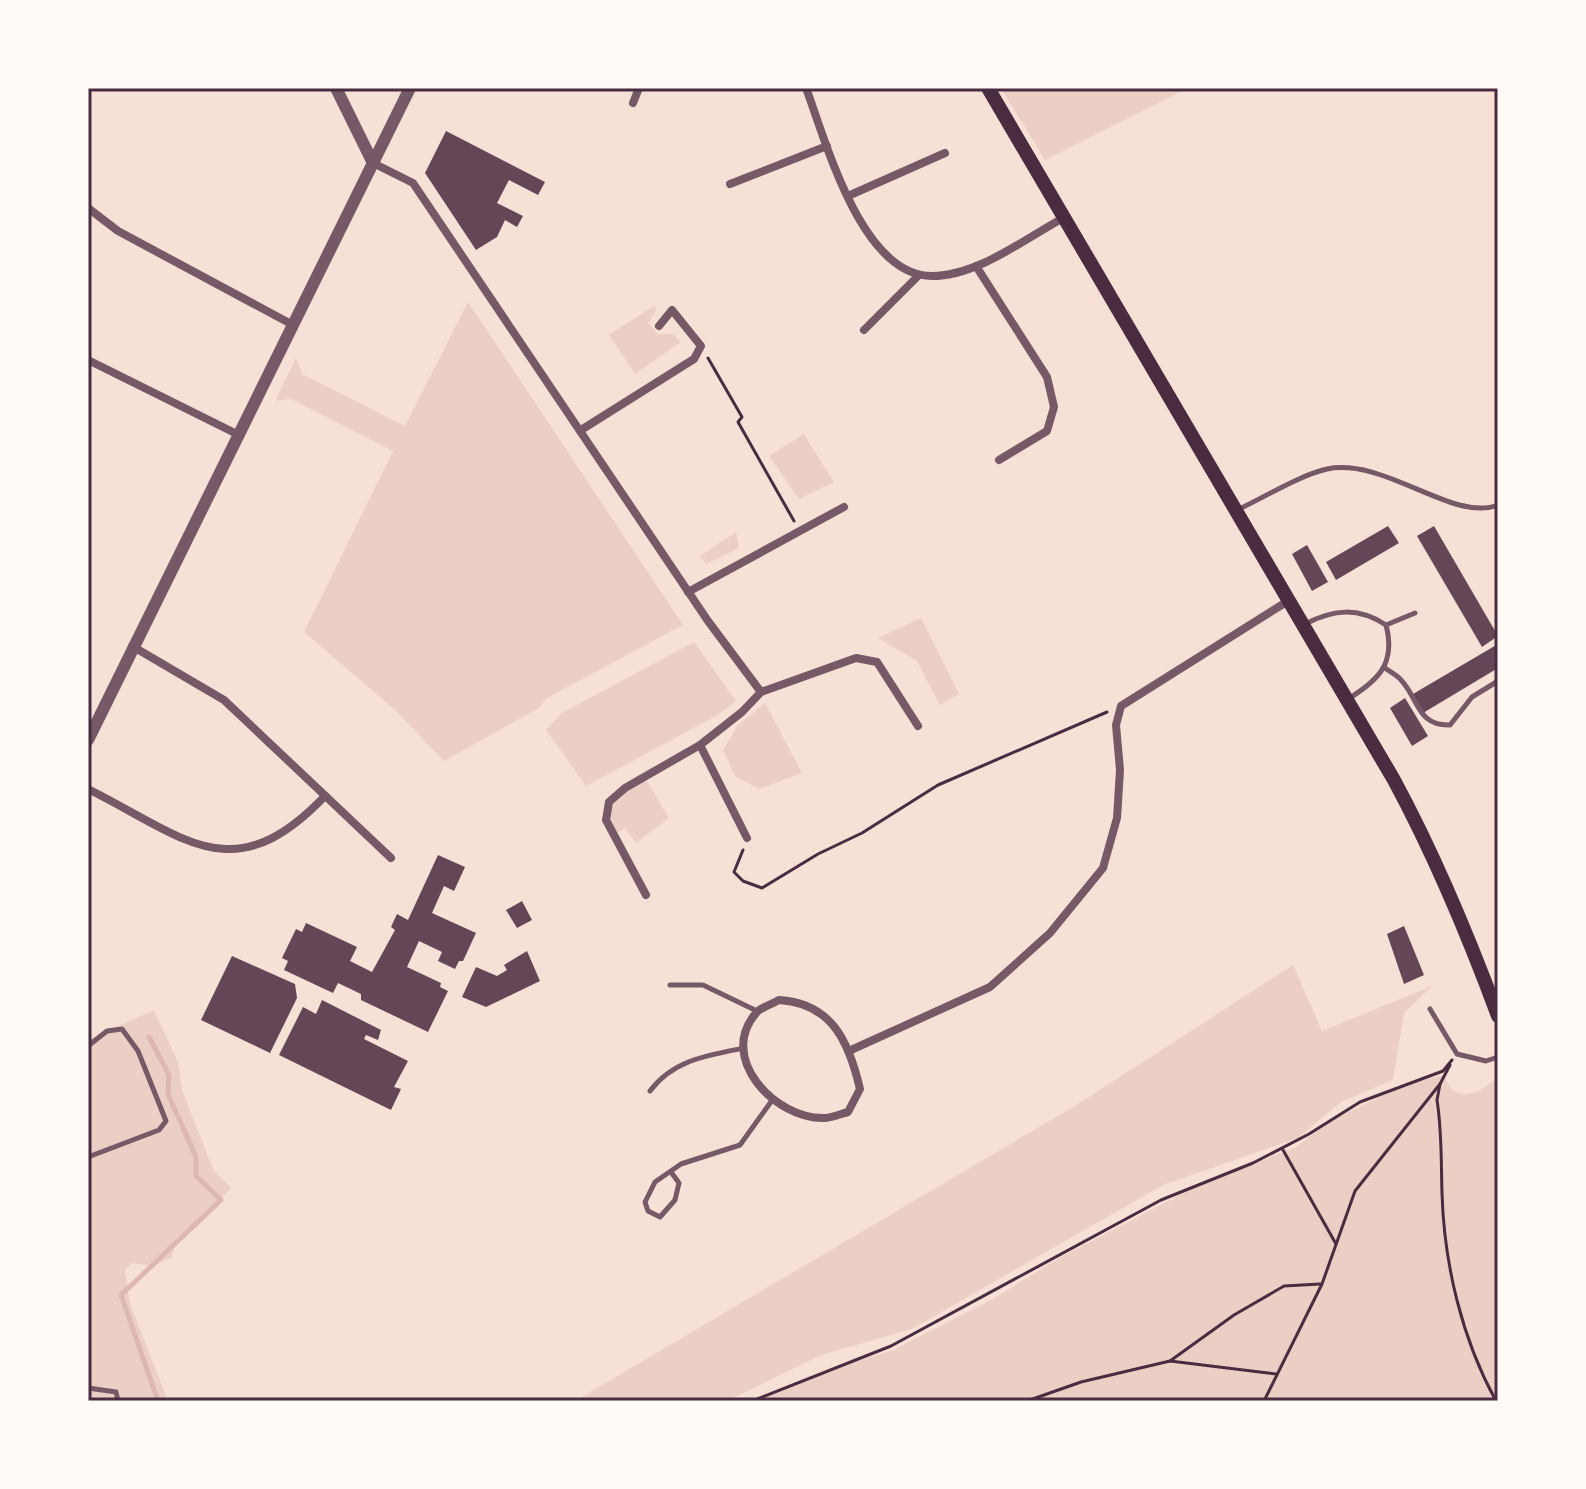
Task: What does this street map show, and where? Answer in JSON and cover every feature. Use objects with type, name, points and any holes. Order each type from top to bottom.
[{"type":"main road","points":[[988,88],[1422,833],[1469,939],[1498,1016]]},
{"type":"street","points":[[336,88],[373,163],[413,183],[688,592],[761,692]]},
{"type":"street","points":[[89,736],[410,88]]},
{"type":"street","points":[[633,103],[639,88]]},
{"type":"street","points":[[806,88],[827,146],[864,229],[882,252],[919,275],[934,276],[976,266],[1065,217]]},
{"type":"street","points":[[730,184],[827,146]]},
{"type":"street","points":[[848,196],[945,153]]},
{"type":"street","points":[[88,208],[118,231],[293,325]]},
{"type":"street","points":[[976,266],[1047,377],[1054,407],[1047,431],[999,460]]},
{"type":"street","points":[[864,330],[919,275]]},
{"type":"street","points":[[581,430],[694,359],[701,346],[672,310],[659,326]]},
{"type":"street","points":[[88,360],[239,435]]},
{"type":"street","points":[[688,592],[844,507]]},
{"type":"street","points":[[851,1050],[990,987],[1050,933],[1103,868],[1117,818],[1120,770],[1116,725],[1121,706],[1288,601]]},
{"type":"street","points":[[132,646],[224,700],[391,858]]},
{"type":"street","points":[[646,895],[606,820],[609,802],[625,788],[700,745],[742,712],[761,692],[856,658],[877,662],[918,726]]},
{"type":"street","points":[[700,745],[747,838]]},
{"type":"street","points":[[88,789],[210,850],[240,851],[278,838],[325,796]]},
{"type":"street","points":[[779,1000],[802,1001],[830,1021],[851,1050],[860,1089],[848,1112],[823,1118],[787,1109],[758,1088],[745,1060],[746,1033],[758,1012],[779,1000]]},
{"type":"lane","points":[[1236,511],[1327,469],[1379,471],[1431,495],[1484,511],[1498,505]]},
{"type":"lane","points":[[1303,625],[1333,612],[1349,611],[1368,613],[1386,625],[1391,643],[1385,668],[1380,677],[1347,700]]},
{"type":"lane","points":[[1386,625],[1415,613]]},
{"type":"lane","points":[[1385,668],[1401,680],[1423,716],[1435,725],[1450,725],[1472,697],[1498,681]]},
{"type":"lane","points":[[670,985],[703,985],[758,1012]]},
{"type":"lane","points":[[1430,1009],[1457,1054],[1486,1061],[1498,1057]]},
{"type":"lane","points":[[88,1046],[107,1031],[122,1029],[138,1051],[166,1121],[159,1130],[88,1157]]},
{"type":"lane","points":[[650,1091],[664,1073],[681,1064],[746,1048]]},
{"type":"lane","points":[[671,1172],[679,1183],[675,1200],[660,1217],[648,1211],[645,1202],[655,1182],[671,1172],[694,1158],[728,1151],[740,1145],[773,1099]]},
{"type":"lane","points":[[88,1388],[116,1392],[118,1401]]},
{"type":"path","points":[[701,346],[742,417],[738,422],[800,531]]},
{"type":"path","points":[[747,838],[734,872],[743,881],[762,888],[818,854],[862,833],[938,785],[1121,706]]},
{"type":"path","points":[[1264,1401],[1322,1284],[1355,1191],[1440,1084],[1457,1054]]},
{"type":"path","points":[[752,1401],[891,1346],[1161,1200],[1282,1148],[1360,1102],[1443,1071],[1457,1054]]},
{"type":"path","points":[[1440,1084],[1437,1100],[1446,1246],[1476,1362],[1496,1401]]},
{"type":"path","points":[[1282,1148],[1336,1244]]},
{"type":"path","points":[[1170,1361],[1234,1315],[1284,1286],[1322,1284]]},
{"type":"path","points":[[1027,1401],[1081,1382],[1170,1361],[1277,1375]]},
{"type":"shaded area","points":[[1001,88],[1188,88],[1045,160]]},
{"type":"shaded area","points":[[468,302],[683,625],[547,698],[539,708],[444,761],[395,710],[304,632],[393,451],[291,399],[275,401],[296,358],[302,374],[405,426]]},
{"type":"shaded area","points":[[655,305],[656,311],[648,323],[658,334],[673,334],[681,342],[635,374],[609,335]]},
{"type":"shaded area","points":[[804,434],[834,482],[799,499],[769,456]]},
{"type":"shaded area","points":[[736,532],[739,548],[706,564],[700,556]]},
{"type":"shaded area","points":[[921,618],[959,694],[940,705],[917,661],[878,638]]},
{"type":"shaded area","points":[[694,642],[736,701],[716,716],[586,786],[546,730],[562,713]]},
{"type":"shaded area","points":[[765,703],[802,773],[759,789],[735,776],[723,750],[737,726]]},
{"type":"shaded area","points":[[645,778],[669,818],[636,843],[625,828],[613,836],[606,822],[617,795]]},
{"type":"shaded area","points":[[1293,965],[1322,1031],[1432,986],[1404,1013],[1393,1080],[1341,1102],[1298,1138],[1163,1185],[912,1329],[821,1355],[727,1401],[575,1401],[1078,1104]]},
{"type":"shaded area","points":[[154,1010],[178,1062],[182,1090],[213,1169],[231,1188],[193,1227],[177,1237],[171,1258],[153,1266],[132,1263],[125,1270],[130,1304],[168,1401],[88,1401],[88,1040]]},
{"type":"shaded area","points":[[1444,1075],[1454,1090],[1468,1094],[1484,1088],[1498,1075],[1498,1401],[755,1401],[830,1370],[893,1350],[993,1299],[1059,1258],[1197,1186],[1296,1147],[1332,1120],[1404,1085]]},
{"type":"building","points":[[446,131],[545,182],[538,195],[509,180],[497,203],[523,216],[517,227],[505,220],[497,237],[476,250],[425,173]]},
{"type":"building","points":[[1388,526],[1399,543],[1336,580],[1326,562]]},
{"type":"building","points":[[1434,526],[1498,636],[1482,647],[1417,536]]},
{"type":"building","points":[[1307,545],[1328,582],[1312,591],[1292,554]]},
{"type":"building","points":[[1498,644],[1498,668],[1423,713],[1413,694]]},
{"type":"building","points":[[1405,698],[1428,736],[1412,746],[1390,708]]},
{"type":"building","points":[[438,855],[465,867],[454,891],[444,886],[432,913],[476,933],[463,961],[459,961],[455,969],[438,961],[442,952],[419,941],[407,967],[441,983],[440,987],[448,991],[428,1032],[361,1000],[361,994],[338,983],[333,993],[284,970],[288,961],[282,958],[296,929],[302,932],[306,923],[357,947],[350,961],[372,972],[395,930],[391,927],[397,914],[408,920]]},
{"type":"building","points":[[522,901],[532,920],[517,928],[506,910]]},
{"type":"building","points":[[1404,926],[1424,975],[1404,984],[1387,934]]},
{"type":"building","points":[[527,951],[540,981],[486,1007],[462,997],[476,967],[497,976],[507,970],[504,965]]},
{"type":"building","points":[[232,956],[295,984],[297,998],[270,1053],[201,1020]]},
{"type":"building","points":[[322,1000],[381,1030],[378,1040],[366,1035],[364,1039],[408,1061],[394,1087],[401,1089],[391,1110],[279,1055],[303,1007],[316,1014]]},
{"type":"waterway","points":[[149,1037],[169,1075],[168,1094],[196,1157],[196,1176],[221,1200],[121,1295],[158,1401]]}]
